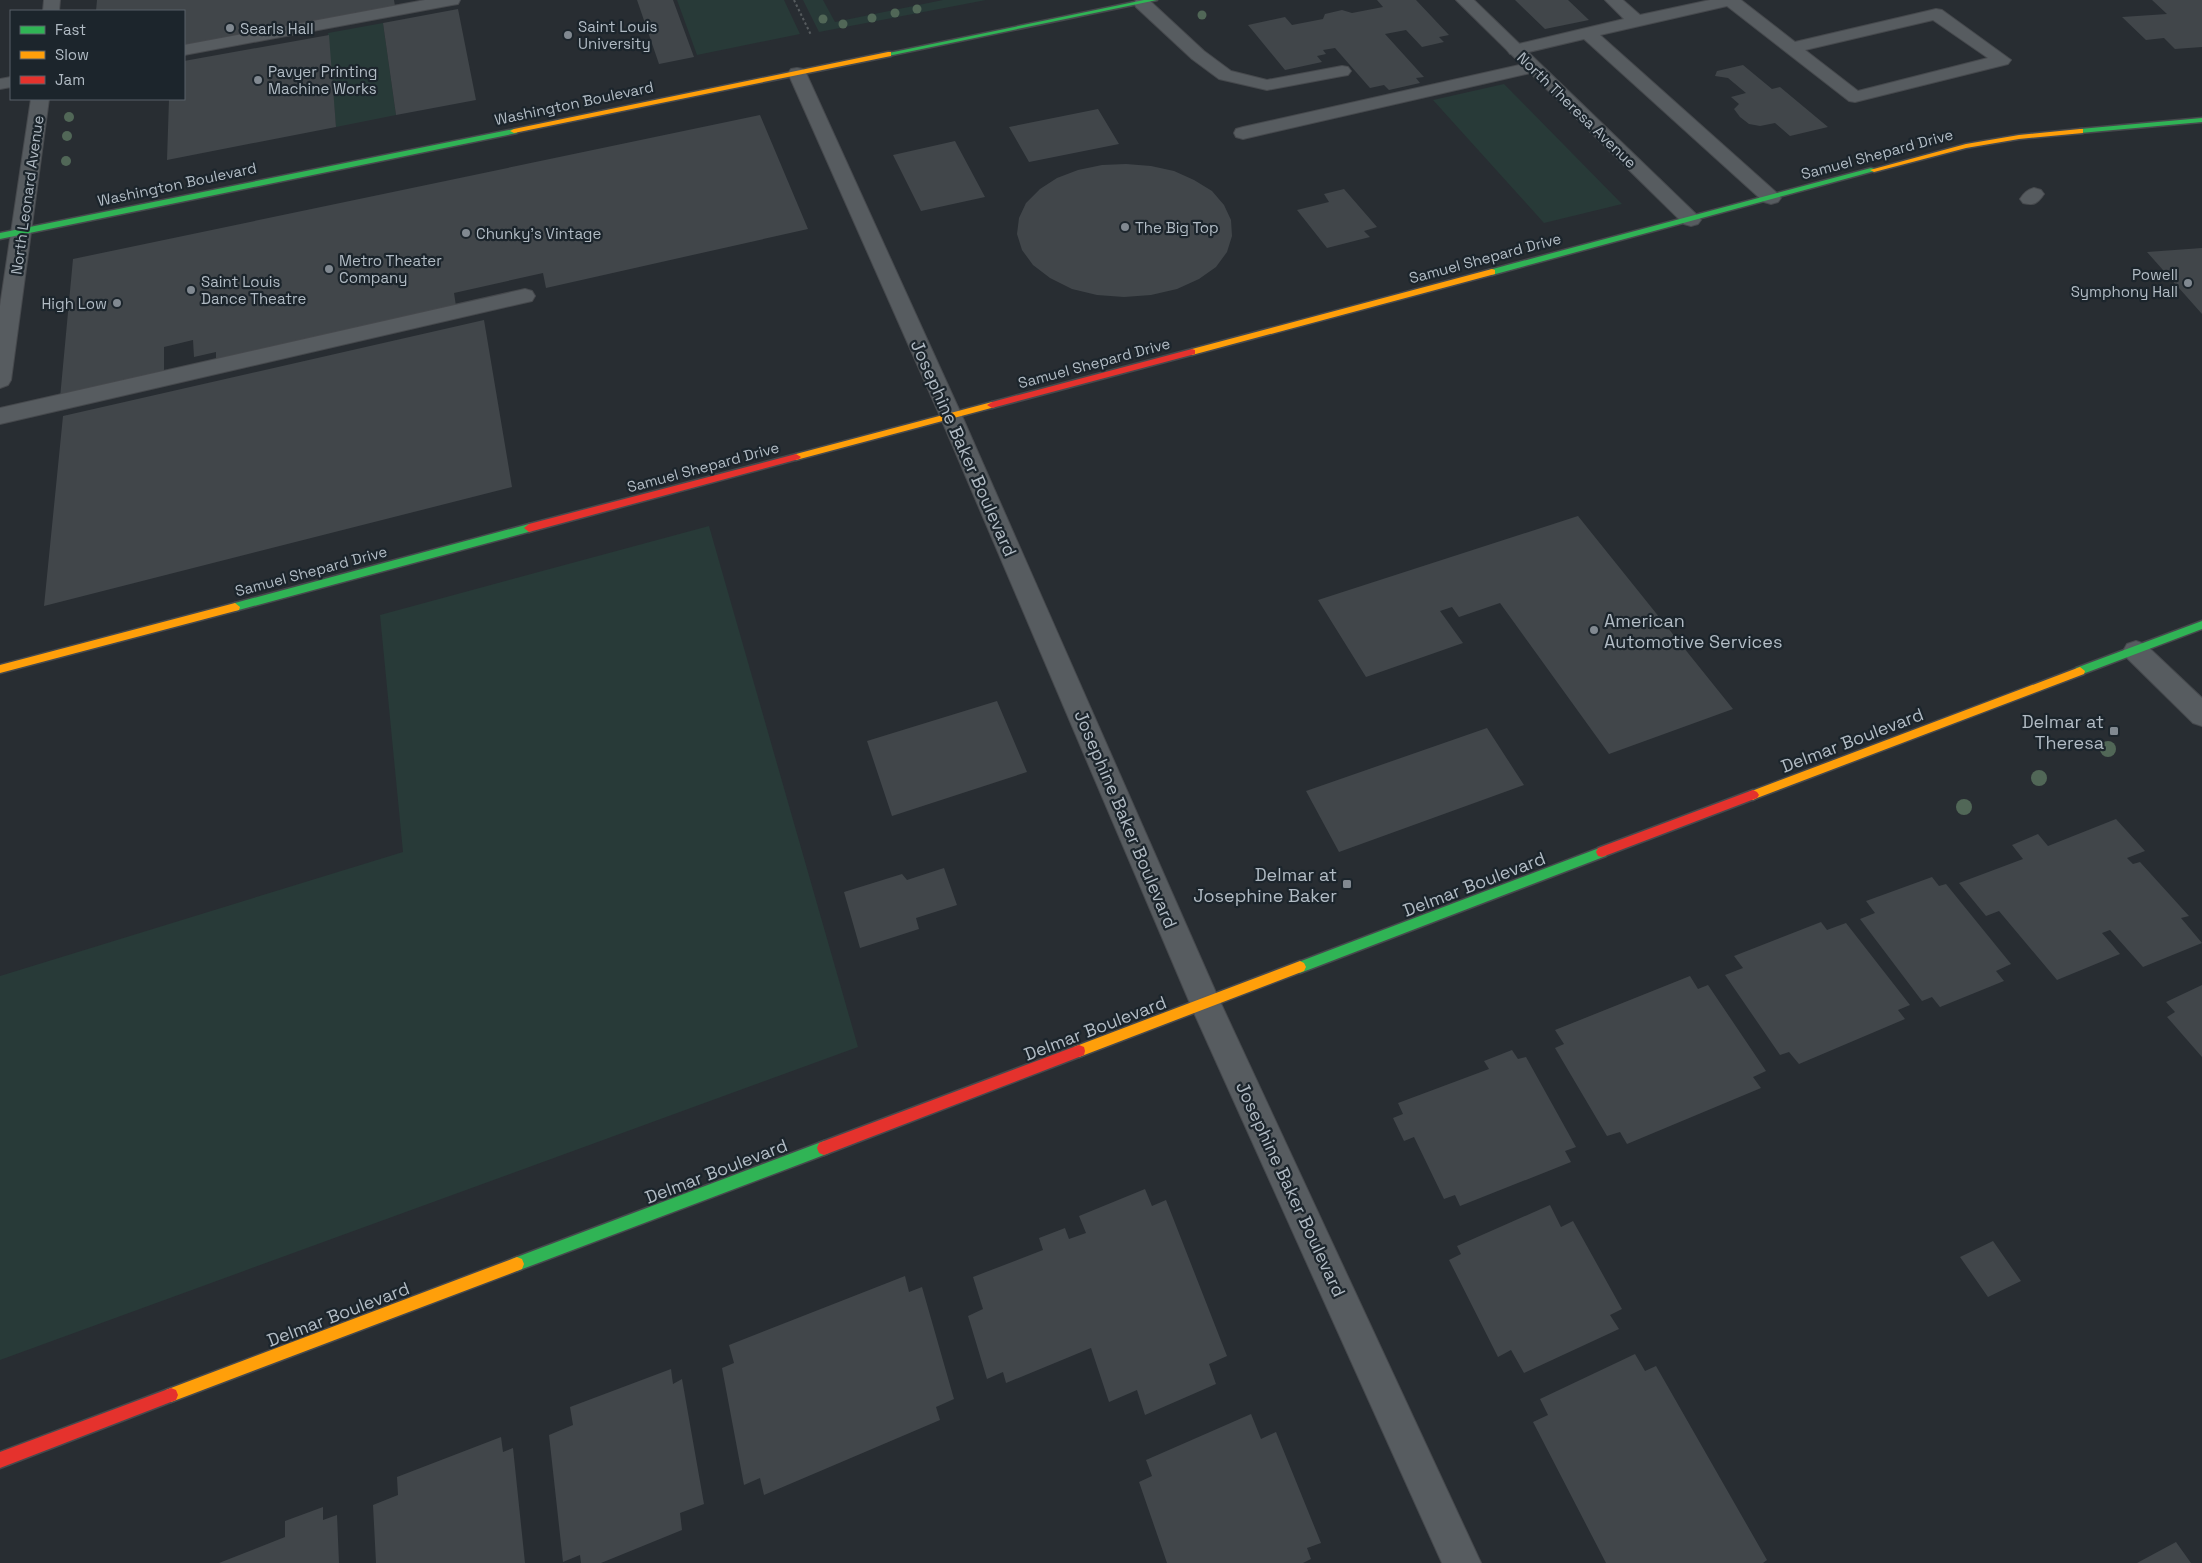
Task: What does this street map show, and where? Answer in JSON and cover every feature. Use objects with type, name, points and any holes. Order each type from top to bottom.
[{"type":"street","points":[[185,50],[452,0]]},
{"type":"street","name":"North Theresa Avenue","points":[[1464,0],[1690,220]]},
{"type":"street","points":[[1613,0],[1637,21]]},
{"type":"street","points":[[1516,50],[1732,0],[1790,48],[1855,97],[2002,60],[1917,0]]},
{"type":"street","points":[[1148,1],[1198,55],[1225,75],[1267,85],[1342,71]]},
{"type":"street","name":"Washington Boulevard","points":[[0,236],[1148,1]]},
{"type":"street","points":[[1790,48],[1936,14]]},
{"type":"street","points":[[1589,34],[1772,198]]},
{"type":"street","points":[[1243,133],[1533,67]]},
{"type":"street","name":"Josephine Baker Boulevard","points":[[797,73],[951,416],[1206,1004],[1462,1563]]},
{"type":"street","name":"North Leonard Avenue","points":[[0,380],[40,100]]},
{"type":"street","name":"Samuel Shepard Drive","points":[[0,669],[1994,140],[2202,120]]},
{"type":"street","points":[[0,416],[525,296]]},
{"type":"street","name":"Delmar Boulevard","points":[[0,1460],[2202,625]]},
{"type":"street","points":[[2136,651],[2202,715]]},
{"type":"path","points":[[794,0],[814,40]]},
{"type":"shaded area","points":[[677,0],[784,0],[800,34],[697,55]]},
{"type":"shaded area","points":[[803,0],[823,0],[835,22],[943,0],[986,0],[819,32]]},
{"type":"shaded area","points":[[383,23],[396,115],[336,127],[328,33]]},
{"type":"shaded area","points":[[1504,84],[1622,204],[1544,223],[1433,100]]},
{"type":"shaded area","points":[[709,526],[858,1047],[0,1360],[0,976],[403,852],[380,615]]},
{"type":"building","name":"Searls Hall","points":[[97,0],[394,0],[395,6],[185,45],[185,10],[96,10]]},
{"type":"building","points":[[637,0],[673,0],[694,57],[659,64]]},
{"type":"building","points":[[1377,0],[1416,0],[1449,35],[1439,37],[1444,42],[1422,47],[1406,30],[1385,34],[1424,77],[1416,78],[1420,83],[1389,90],[1384,85],[1370,88],[1335,48],[1323,50],[1326,54],[1317,56],[1322,62],[1285,70],[1248,25],[1285,17],[1292,25],[1323,19],[1325,14],[1342,10],[1352,13],[1383,7]]},
{"type":"building","points":[[1515,0],[1568,0],[1589,20],[1545,29]]},
{"type":"building","points":[[2152,0],[2202,0],[2202,47],[2175,49],[2164,38],[2146,40],[2122,17],[2167,14]]},
{"type":"building","points":[[458,9],[476,100],[396,115],[383,23]]},
{"type":"building","name":"Pavyer Printing Machine Works","points":[[329,35],[336,127],[167,160],[169,100],[185,100],[185,61]]},
{"type":"building","points":[[1743,65],[1772,89],[1780,87],[1828,127],[1790,136],[1775,123],[1760,126],[1749,124],[1734,109],[1739,104],[1731,97],[1746,93],[1728,78],[1715,76],[1717,71]]},
{"type":"building","points":[[1098,109],[1119,144],[1029,162],[1009,127]]},
{"type":"building","points":[[760,115],[808,229],[546,288],[543,273],[454,293],[456,306],[216,362],[216,352],[194,357],[193,340],[164,347],[164,375],[60,398],[73,259]]},
{"type":"building","points":[[955,141],[985,197],[921,211],[893,155]]},
{"type":"building","name":"The Big Top","points":[[1102,165],[1151,166],[1174,171],[1212,191],[1224,205],[1231,220],[1232,236],[1227,252],[1216,267],[1199,279],[1177,289],[1151,295],[1124,297],[1097,295],[1072,289],[1050,278],[1033,265],[1022,250],[1017,234],[1019,218],[1026,203],[1040,189],[1057,178],[1078,170]]},
{"type":"building","points":[[1344,189],[1377,227],[1364,231],[1370,237],[1327,248],[1297,210],[1329,202],[1324,194]]},
{"type":"building","name":"Powell Symphony Hall","points":[[2202,248],[2202,314],[2147,252]]},
{"type":"building","points":[[484,320],[512,487],[44,606],[63,416]]},
{"type":"building","name":"American Automotive Services","points":[[1578,516],[1733,709],[1609,754],[1500,603],[1459,617],[1452,607],[1440,611],[1463,643],[1366,677],[1318,600]]},
{"type":"building","points":[[997,701],[1027,772],[892,816],[867,741]]},
{"type":"building","points":[[1487,728],[1524,785],[1339,852],[1306,791]]},
{"type":"building","points":[[2116,819],[2145,851],[2127,858],[2133,864],[2140,862],[2189,916],[2181,918],[2202,943],[2143,967],[2110,930],[2102,933],[2120,954],[2057,980],[1999,911],[1986,916],[1959,883],[2023,859],[2012,845],[2038,834],[2048,846]]},
{"type":"building","points":[[944,868],[957,905],[916,918],[919,929],[860,948],[844,892],[902,874],[907,880]]},
{"type":"building","points":[[1932,877],[1939,886],[1946,884],[2011,964],[1996,971],[2004,981],[1940,1007],[1932,997],[1922,1001],[1860,919],[1875,913],[1866,901]]},
{"type":"building","points":[[1821,922],[1827,930],[1846,923],[1910,1005],[1898,1010],[1905,1019],[1799,1064],[1789,1052],[1780,1055],[1725,975],[1743,968],[1734,956]]},
{"type":"building","points":[[1690,976],[1698,989],[1708,985],[1766,1071],[1753,1077],[1761,1088],[1627,1144],[1620,1132],[1607,1136],[1555,1048],[1564,1044],[1555,1030]]},
{"type":"building","points":[[2202,985],[2202,1057],[2167,1017],[2175,1012],[2166,1002]]},
{"type":"building","points":[[1512,1050],[1518,1059],[1526,1057],[1576,1147],[1565,1151],[1571,1162],[1460,1206],[1455,1195],[1444,1199],[1414,1137],[1404,1141],[1393,1118],[1403,1114],[1398,1103],[1489,1069],[1484,1061]]},
{"type":"building","points":[[1145,1189],[1152,1206],[1166,1200],[1227,1356],[1209,1364],[1216,1384],[1145,1415],[1137,1390],[1109,1402],[1091,1348],[1006,1383],[1003,1372],[987,1379],[968,1316],[983,1309],[973,1277],[1043,1250],[1039,1238],[1065,1228],[1069,1239],[1086,1233],[1079,1216]]},
{"type":"building","points":[[1550,1205],[1561,1227],[1573,1221],[1622,1309],[1610,1315],[1619,1329],[1524,1373],[1511,1350],[1498,1357],[1449,1260],[1461,1254],[1457,1246]]},
{"type":"building","points":[[1993,1241],[2021,1281],[1988,1297],[1960,1257]]},
{"type":"building","points":[[905,1276],[909,1292],[922,1287],[954,1399],[936,1407],[940,1420],[764,1495],[760,1478],[744,1485],[722,1368],[734,1363],[729,1345]]},
{"type":"building","points":[[1635,1354],[1645,1371],[1656,1366],[1767,1560],[1763,1563],[1606,1563],[1533,1422],[1548,1415],[1540,1399]]},
{"type":"building","points":[[671,1369],[673,1384],[682,1379],[704,1504],[680,1513],[682,1530],[601,1563],[581,1563],[580,1555],[563,1562],[549,1435],[573,1425],[570,1407]]},
{"type":"building","points":[[1251,1414],[1261,1439],[1276,1432],[1321,1543],[1307,1548],[1311,1559],[1303,1563],[1167,1563],[1139,1482],[1152,1476],[1146,1460]]},
{"type":"building","points":[[501,1437],[503,1452],[513,1448],[525,1563],[376,1563],[373,1505],[398,1495],[397,1477]]},
{"type":"building","points":[[323,1507],[323,1520],[337,1515],[339,1563],[219,1563],[285,1537],[285,1521]]},
{"type":"building","points":[[2176,1542],[2191,1563],[2137,1563]]},
{"type":"traffic: fast","points":[[888,54],[1154,0]]},
{"type":"traffic: fast","points":[[2080,131],[2202,120]]},
{"type":"traffic: fast","points":[[0,236],[514,131]]},
{"type":"traffic: fast","points":[[1492,272],[1874,170]]},
{"type":"traffic: fast","points":[[235,607],[529,528]]},
{"type":"traffic: fast","points":[[2080,671],[2202,625]]},
{"type":"traffic: fast","points":[[1300,967],[1602,852]]},
{"type":"traffic: fast","points":[[517,1264],[824,1148]]},
{"type":"traffic: slow","points":[[514,131],[888,54]]},
{"type":"traffic: slow","points":[[1874,170],[1966,146],[2019,137],[2080,131]]},
{"type":"traffic: slow","points":[[1192,352],[1492,272]]},
{"type":"traffic: slow","points":[[796,457],[992,405]]},
{"type":"traffic: slow","points":[[0,669],[235,607]]},
{"type":"traffic: slow","points":[[1753,795],[2080,671]]},
{"type":"traffic: slow","points":[[1079,1051],[1300,967]]},
{"type":"traffic: slow","points":[[171,1395],[517,1264]]},
{"type":"traffic: jam","points":[[992,405],[1192,352]]},
{"type":"traffic: jam","points":[[529,528],[796,457]]},
{"type":"traffic: jam","points":[[1602,852],[1753,795]]},
{"type":"traffic: jam","points":[[824,1148],[1079,1051]]},
{"type":"traffic: jam","points":[[0,1460],[171,1395]]},
{"type":"place","name":"Searls Hall","points":[[230,28]]},
{"type":"place","name":"Saint Louis University","points":[[568,35]]},
{"type":"place","name":"Pavyer Printing Machine Works","points":[[258,80]]},
{"type":"place","name":"The Big Top","points":[[1125,227]]},
{"type":"place","name":"Chunky's Vintage","points":[[466,233]]},
{"type":"place","name":"Metro Theater Company","points":[[329,269]]},
{"type":"place","name":"Powell Symphony Hall","points":[[2188,283]]},
{"type":"place","name":"Saint Louis Dance Theatre","points":[[191,290]]},
{"type":"place","name":"High Low","points":[[117,303]]},
{"type":"place","name":"American Automotive Services","points":[[1594,630]]},
{"type":"place","name":"Delmar at Theresa","points":[[2114,731]]},
{"type":"place","name":"Delmar at Josephine Baker","points":[[1347,884]]}]
